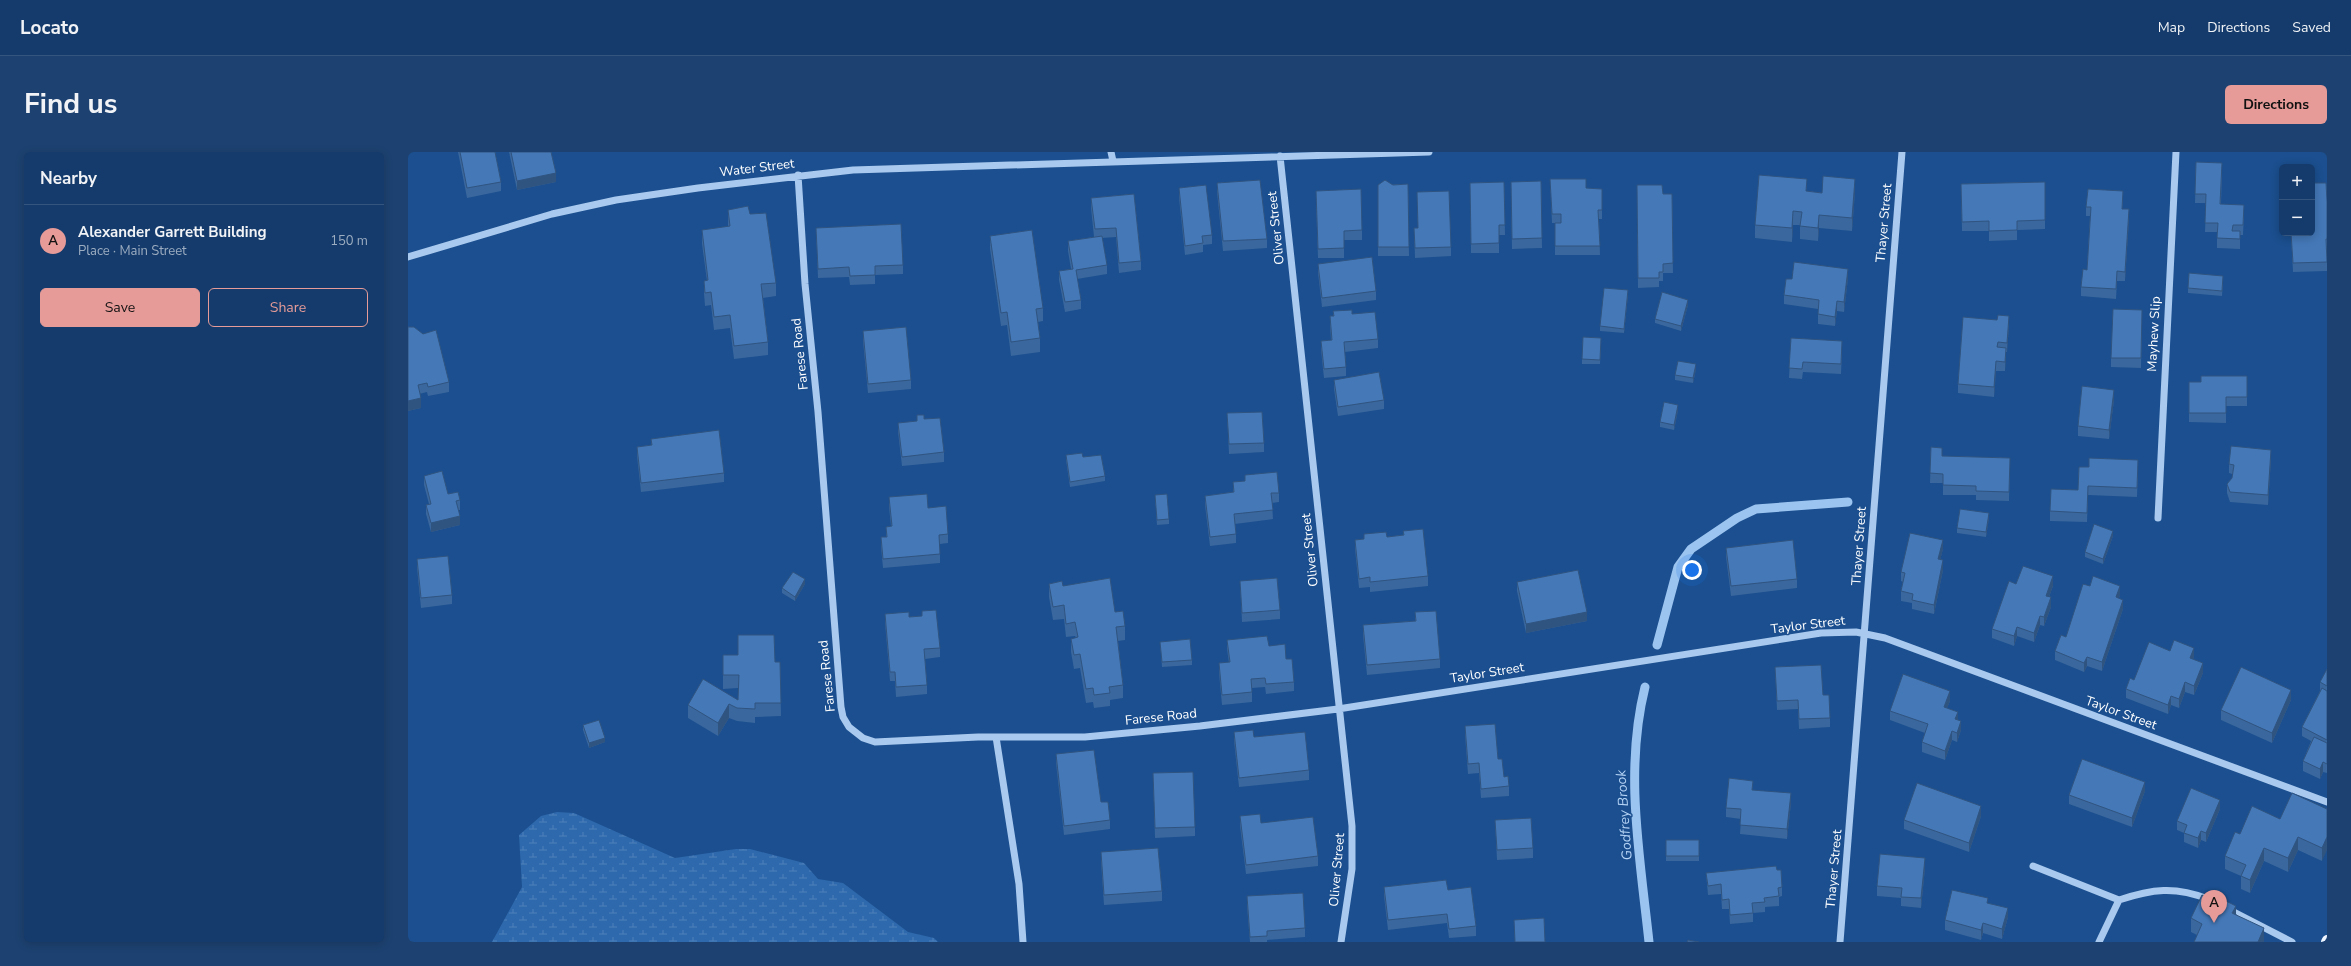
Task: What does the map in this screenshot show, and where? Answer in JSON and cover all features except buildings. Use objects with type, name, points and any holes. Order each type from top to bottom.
[{"type":"street","points":[[1111,152],[1112,161]]},
{"type":"street","name":"Water Street","points":[[408,257],[546,216],[596,204],[698,188],[798,175],[880,168],[1429,152]]},
{"type":"street","name":"Thayer Street","points":[[1840,942],[1902,152]]},
{"type":"street","name":"Mayhew Slip","points":[[2158,518],[2176,152]]},
{"type":"street","name":"Oliver Street","points":[[1280,156],[1353,841],[1350,882],[1341,942]]},
{"type":"street","name":"Farese Road","points":[[798,175],[805,284],[818,412],[826,534],[843,717],[848,727],[857,734],[875,742],[996,737],[1085,737],[1200,726],[1338,709]]},
{"type":"street","name":"Taylor Street","points":[[1338,709],[1821,633],[1865,633],[1890,640],[2327,802]]},
{"type":"street","points":[[996,737],[1020,890],[1023,942]]},
{"type":"street","points":[[2033,866],[2119,900],[2140,893],[2165,890],[2193,894],[2215,902]]},
{"type":"street","points":[[2099,942],[2119,900]]},
{"type":"street","points":[[2222,906],[2292,942]]},
{"type":"green space","points":[[557,812],[574,813],[675,858],[736,849],[750,849],[804,863],[818,879],[843,883],[908,932],[934,938],[938,942],[492,942],[522,887],[519,835],[541,816]]},
{"type":"waterway","name":"Godfrey Brook","points":[[1657,645],[1678,567],[1691,549],[1737,518],[1756,509],[1848,502]]},
{"type":"waterway","name":"Godfrey Brook","points":[[1645,687],[1639,719],[1635,782],[1638,846],[1649,942]]},
{"type":"place","name":"Alexander Garrett Building","points":[[2214,923]]}]
